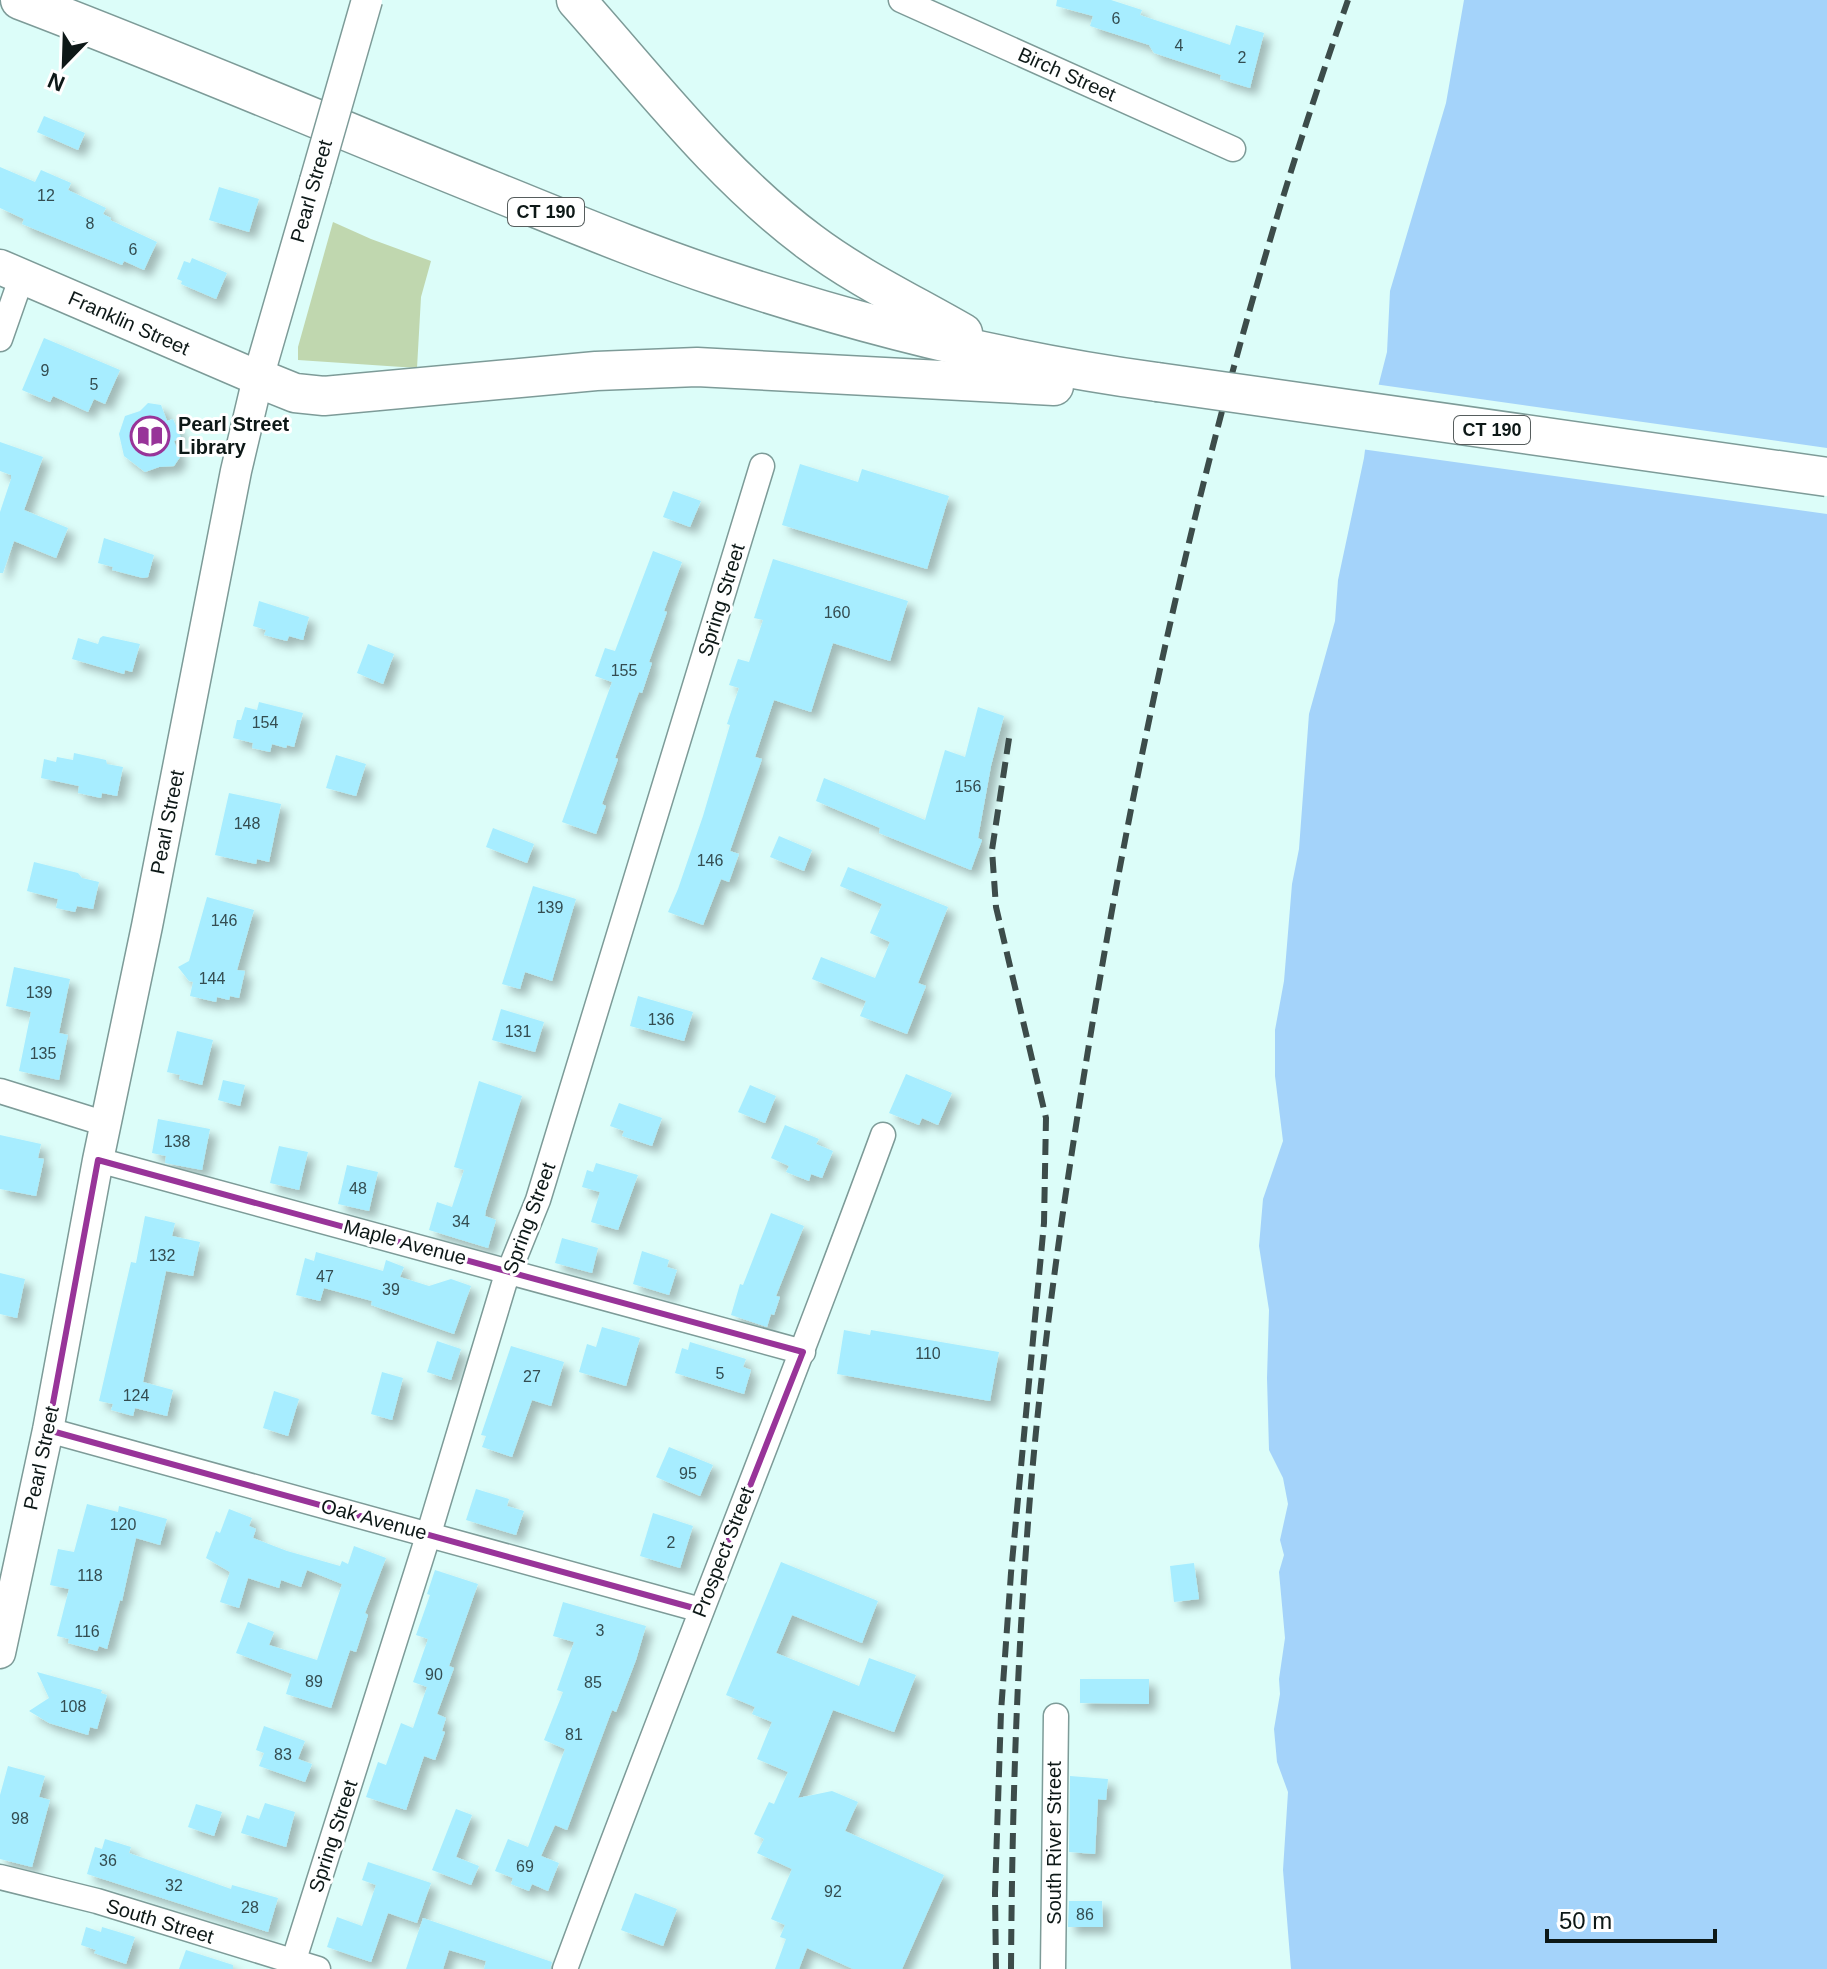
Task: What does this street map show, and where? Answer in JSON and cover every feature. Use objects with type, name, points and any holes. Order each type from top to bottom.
[{"type":"main road","name":"CT 190","points":[[20,0],[650,253],[733,283],[859,321],[999,355],[1147,381],[1827,477]]},
{"type":"main road","name":"CT 190","points":[[54,0],[105,32]]},
{"type":"main road","points":[[576,0],[712,152],[790,226],[861,277],[999,355]]},
{"type":"main road","name":"Franklin Street","points":[[11,271],[258,378]]},
{"type":"main road","points":[[258,378],[295,393],[324,396],[647,368],[739,367],[1073,387],[1147,381]]},
{"type":"street","name":"Pearl Street","points":[[0,1653],[48,1430],[98,1160],[214,578],[258,378],[367,0]]},
{"type":"street","name":"Birch Street","points":[[902,0],[1233,149]]},
{"type":"street","points":[[0,339],[11,271]]},
{"type":"street","name":"Spring Street","points":[[292,1965],[429,1533],[504,1284],[538,1200],[762,466]]},
{"type":"street","points":[[0,1091],[106,1124]]},
{"type":"street","name":"Prospect Street","points":[[565,1969],[803,1352],[883,1135]]},
{"type":"street","name":"Maple Avenue","points":[[98,1160],[803,1352]]},
{"type":"street","name":"Oak Avenue","points":[[48,1430],[701,1610]]},
{"type":"street","name":"South River Street","points":[[1053,1969],[1056,1716]]},
{"type":"street","name":"South Street","points":[[0,1877],[97,1901],[292,1965],[318,1969]]},
{"type":"highlighted area","points":[[98,1160],[803,1352],[701,1610],[48,1430]]},
{"type":"green space","points":[[333,222],[431,261],[421,297],[417,368],[298,360],[298,347]]},
{"type":"water","points":[[1464,0],[1827,0],[1827,1969],[1291,1969],[1283,1870],[1288,1792],[1277,1762],[1274,1729],[1285,1638],[1279,1572],[1284,1555],[1280,1540],[1288,1504],[1283,1478],[1269,1450],[1269,1310],[1259,1246],[1263,1199],[1283,1141],[1275,1076],[1275,1030],[1284,981],[1292,884],[1299,849],[1309,714],[1335,621],[1338,580],[1368,426],[1387,352],[1390,291],[1446,103]]},
{"type":"pier","points":[[1374,384],[1827,448],[1827,514],[1361,449]]},
{"type":"building","points":[[1057,0],[1111,0],[1142,10],[1140,15],[1230,45],[1236,25],[1264,33],[1250,88],[1154,53],[1149,45],[1090,26],[1093,16],[1056,6]]},
{"type":"building","points":[[44,116],[85,133],[78,150],[37,132]]},
{"type":"building","points":[[0,167],[35,182],[41,170],[71,183],[68,190],[106,208],[103,214],[110,220],[157,242],[144,270],[124,261],[122,265],[22,224],[24,219],[0,208]]},
{"type":"building","points":[[219,187],[259,199],[249,232],[209,220]]},
{"type":"building","points":[[192,258],[227,273],[216,299],[181,284],[182,281],[177,279],[184,261],[190,263]]},
{"type":"building","points":[[44,338],[120,370],[105,404],[94,399],[88,412],[53,396],[50,402],[22,390]]},
{"type":"building","name":"Pearl Street Library","points":[[148,403],[161,405],[167,421],[173,419],[181,438],[174,441],[180,457],[174,466],[145,472],[124,456],[119,434],[125,416],[140,411]]},
{"type":"building","points":[[0,442],[43,457],[24,510],[68,528],[56,558],[14,541],[3,573],[0,573],[0,512],[11,475],[0,471]]},
{"type":"building","points":[[800,464],[858,482],[862,469],[949,496],[927,569],[782,525]]},
{"type":"building","points":[[673,491],[701,501],[690,527],[663,517]]},
{"type":"building","points":[[104,538],[154,555],[148,577],[112,570],[113,567],[98,563]]},
{"type":"building","points":[[653,551],[682,562],[664,611],[667,612],[649,662],[652,663],[642,693],[639,692],[615,758],[618,759],[602,804],[606,806],[596,834],[562,822],[612,682],[595,676],[605,648],[615,651]]},
{"type":"building","points":[[773,559],[908,601],[890,661],[833,643],[811,712],[774,700],[755,757],[762,759],[730,851],[739,854],[729,882],[721,879],[703,925],[668,912],[703,816],[730,725],[727,724],[739,688],[729,685],[738,659],[749,662],[763,620],[754,618]]},
{"type":"building","points":[[259,601],[309,617],[303,640],[289,636],[287,641],[264,635],[266,630],[253,626]]},
{"type":"building","points":[[103,636],[140,644],[132,672],[125,670],[124,674],[72,659],[78,638],[98,644]]},
{"type":"building","points":[[368,644],[394,654],[383,684],[357,673]]},
{"type":"building","points":[[259,702],[303,713],[294,747],[272,744],[270,752],[252,748],[253,743],[233,738],[237,720],[241,720],[245,707],[257,710]]},
{"type":"building","points":[[978,707],[1004,716],[978,838],[982,840],[971,870],[879,833],[880,828],[816,801],[824,778],[925,820],[945,750],[965,757]]},
{"type":"building","points":[[74,753],[123,767],[117,796],[102,793],[101,798],[78,793],[79,786],[41,778],[44,759],[56,762],[57,757],[73,760]]},
{"type":"building","points":[[336,755],[366,764],[356,796],[326,788]]},
{"type":"building","points":[[229,793],[281,804],[269,862],[257,859],[256,864],[215,855]]},
{"type":"building","points":[[493,828],[534,844],[527,863],[486,847]]},
{"type":"building","points":[[779,836],[812,850],[804,871],[770,857]]},
{"type":"building","points":[[34,862],[78,873],[82,878],[99,882],[93,909],[77,906],[75,912],[56,908],[58,899],[27,891]]},
{"type":"building","points":[[848,867],[948,907],[918,983],[926,986],[907,1034],[860,1016],[866,1001],[812,979],[821,957],[875,978],[890,942],[870,933],[882,904],[840,886]]},
{"type":"building","points":[[533,886],[576,899],[552,981],[525,972],[520,989],[502,984]]},
{"type":"building","points":[[207,897],[254,910],[237,970],[245,971],[239,998],[230,996],[229,1000],[217,997],[216,1002],[190,996],[193,982],[178,967],[189,961]]},
{"type":"building","points":[[14,967],[70,979],[59,1033],[68,1035],[59,1080],[19,1071],[31,1012],[6,1006]]},
{"type":"building","points":[[638,996],[693,1012],[684,1041],[630,1026]]},
{"type":"building","points":[[501,1009],[544,1022],[535,1052],[492,1040]]},
{"type":"building","points":[[177,1031],[213,1040],[202,1085],[167,1072]]},
{"type":"building","points":[[906,1074],[952,1093],[938,1125],[922,1118],[919,1125],[889,1113]]},
{"type":"building","points":[[223,1080],[245,1085],[240,1106],[218,1100]]},
{"type":"building","points":[[479,1081],[522,1096],[486,1210],[485,1216],[496,1220],[488,1248],[429,1230],[437,1202],[452,1207],[464,1170],[454,1167]]},
{"type":"building","points":[[750,1085],[776,1096],[765,1123],[738,1112]]},
{"type":"building","points":[[619,1103],[662,1118],[652,1146],[622,1136],[624,1131],[610,1126]]},
{"type":"building","points":[[158,1119],[210,1129],[202,1170],[165,1163],[166,1156],[152,1153]]},
{"type":"building","points":[[785,1125],[819,1139],[816,1144],[833,1151],[822,1178],[811,1174],[809,1181],[786,1172],[789,1166],[771,1158]]},
{"type":"building","points":[[0,1135],[41,1144],[38,1158],[44,1159],[36,1196],[0,1189]]},
{"type":"building","points":[[279,1146],[308,1152],[299,1190],[270,1183]]},
{"type":"building","points":[[596,1163],[638,1175],[618,1230],[591,1222],[600,1192],[582,1187],[587,1170],[593,1172]]},
{"type":"building","points":[[347,1165],[378,1172],[369,1211],[338,1204]]},
{"type":"building","points":[[771,1213],[804,1226],[776,1296],[780,1297],[774,1315],[771,1314],[767,1327],[731,1315],[740,1284],[743,1285]]},
{"type":"building","points":[[145,1216],[175,1223],[172,1236],[200,1242],[193,1276],[166,1271],[143,1382],[173,1390],[167,1416],[135,1408],[133,1416],[111,1410],[113,1404],[99,1401],[131,1262],[136,1263]]},
{"type":"building","points":[[562,1238],[598,1248],[592,1273],[555,1263]]},
{"type":"building","points":[[642,1251],[669,1260],[667,1267],[677,1270],[669,1295],[633,1284]]},
{"type":"building","points":[[316,1252],[383,1271],[386,1260],[404,1267],[400,1277],[429,1286],[451,1279],[471,1286],[454,1334],[371,1305],[372,1301],[324,1288],[320,1301],[296,1295],[305,1258],[314,1261]]},
{"type":"building","points":[[0,1273],[25,1279],[17,1318],[0,1314]]},
{"type":"building","points":[[602,1327],[640,1338],[626,1386],[579,1372],[587,1344],[596,1347]]},
{"type":"building","points":[[844,1330],[870,1335],[871,1330],[999,1352],[990,1401],[837,1374]]},
{"type":"building","points":[[437,1341],[461,1349],[451,1380],[427,1372]]},
{"type":"building","points":[[690,1342],[746,1359],[743,1367],[751,1370],[744,1394],[675,1373],[682,1348],[688,1350]]},
{"type":"building","points":[[511,1346],[564,1362],[551,1406],[532,1400],[512,1457],[482,1447],[486,1436],[481,1435]]},
{"type":"building","points":[[382,1372],[403,1378],[392,1420],[371,1414]]},
{"type":"building","points":[[274,1391],[299,1399],[288,1436],[263,1428]]},
{"type":"building","points":[[669,1447],[713,1465],[700,1496],[656,1477]]},
{"type":"building","points":[[476,1489],[509,1499],[507,1506],[524,1511],[516,1535],[466,1520]]},
{"type":"building","points":[[87,1504],[118,1512],[119,1506],[167,1519],[160,1545],[136,1538],[107,1649],[99,1646],[97,1651],[68,1643],[69,1639],[57,1636],[69,1589],[50,1585],[58,1549],[74,1552]]},
{"type":"building","points":[[229,1509],[252,1518],[249,1526],[256,1529],[253,1538],[287,1551],[340,1566],[342,1561],[348,1564],[354,1546],[386,1558],[365,1613],[368,1615],[356,1652],[350,1650],[331,1708],[286,1694],[292,1674],[236,1653],[248,1622],[274,1632],[269,1645],[317,1660],[342,1584],[307,1570],[301,1587],[281,1580],[279,1588],[248,1578],[239,1608],[220,1602],[230,1572],[206,1558],[216,1531],[220,1533]]},
{"type":"building","points":[[653,1513],[693,1526],[680,1568],[640,1556]]},
{"type":"building","points":[[781,1562],[878,1601],[862,1643],[792,1615],[776,1653],[859,1686],[869,1658],[916,1675],[894,1732],[833,1710],[798,1798],[832,1791],[858,1802],[845,1831],[944,1875],[902,1969],[853,1969],[807,1948],[799,1969],[775,1969],[786,1939],[780,1937],[785,1925],[771,1919],[792,1869],[757,1853],[764,1839],[754,1834],[769,1802],[774,1804],[788,1772],[757,1759],[772,1722],[752,1714],[755,1707],[726,1695]]},
{"type":"building","points":[[1194,1563],[1199,1599],[1174,1602],[1170,1566]]},
{"type":"building","points":[[435,1570],[478,1584],[449,1666],[454,1668],[437,1714],[446,1718],[442,1731],[445,1732],[435,1760],[424,1756],[406,1810],[366,1797],[378,1762],[386,1765],[401,1723],[413,1728],[427,1687],[413,1682],[428,1639],[416,1635]]},
{"type":"building","points":[[563,1602],[646,1626],[616,1712],[612,1710],[567,1830],[555,1825],[541,1856],[559,1863],[548,1891],[532,1884],[529,1891],[511,1884],[513,1878],[495,1871],[508,1839],[528,1847],[565,1749],[544,1740],[563,1692],[557,1690],[574,1642],[553,1636]]},
{"type":"building","points":[[37,1672],[102,1690],[101,1693],[107,1695],[97,1729],[90,1727],[88,1735],[49,1723],[29,1711],[49,1698]]},
{"type":"building","points":[[1080,1679],[1149,1679],[1149,1704],[1080,1703]]},
{"type":"building","points":[[264,1726],[305,1741],[298,1759],[312,1764],[305,1782],[259,1766],[264,1753],[256,1750]]},
{"type":"building","points":[[8,1766],[45,1776],[39,1797],[50,1800],[32,1867],[0,1859],[0,1795]]},
{"type":"building","points":[[1070,1776],[1108,1779],[1106,1800],[1098,1799],[1095,1854],[1069,1852]]},
{"type":"building","points":[[265,1803],[295,1812],[286,1847],[241,1833],[247,1815],[259,1819]]},
{"type":"building","points":[[196,1804],[222,1812],[214,1836],[188,1827]]},
{"type":"building","points":[[456,1809],[472,1815],[456,1857],[479,1866],[471,1885],[432,1870]]},
{"type":"building","points":[[105,1839],[131,1847],[129,1853],[231,1889],[232,1885],[278,1898],[268,1932],[87,1874],[95,1847],[102,1849]]},
{"type":"building","points":[[368,1862],[431,1883],[417,1923],[388,1913],[371,1962],[327,1947],[337,1917],[362,1926],[376,1885],[362,1880]]},
{"type":"building","points":[[635,1893],[677,1909],[663,1946],[621,1930]]},
{"type":"building","points":[[1069,1901],[1102,1901],[1103,1927],[1068,1927]]},
{"type":"building","points":[[423,1918],[552,1962],[550,1969],[484,1969],[486,1961],[449,1950],[443,1969],[406,1969]]},
{"type":"building","points":[[86,1927],[101,1932],[102,1927],[135,1937],[126,1964],[81,1945]]},
{"type":"building","points":[[186,1950],[233,1965],[233,1969],[179,1969]]},
{"type":"railway","points":[[1011,1969],[1017,1698],[1039,1400],[1075,1130],[1097,996],[1144,744],[1201,493],[1269,244],[1348,0]]},
{"type":"railway","points":[[996,1969],[995,1893],[1001,1712],[1044,1223],[1046,1118],[996,907],[992,850],[1010,732]]},
{"type":"place","name":"Pearl Street Library","points":[[150,436]]}]
